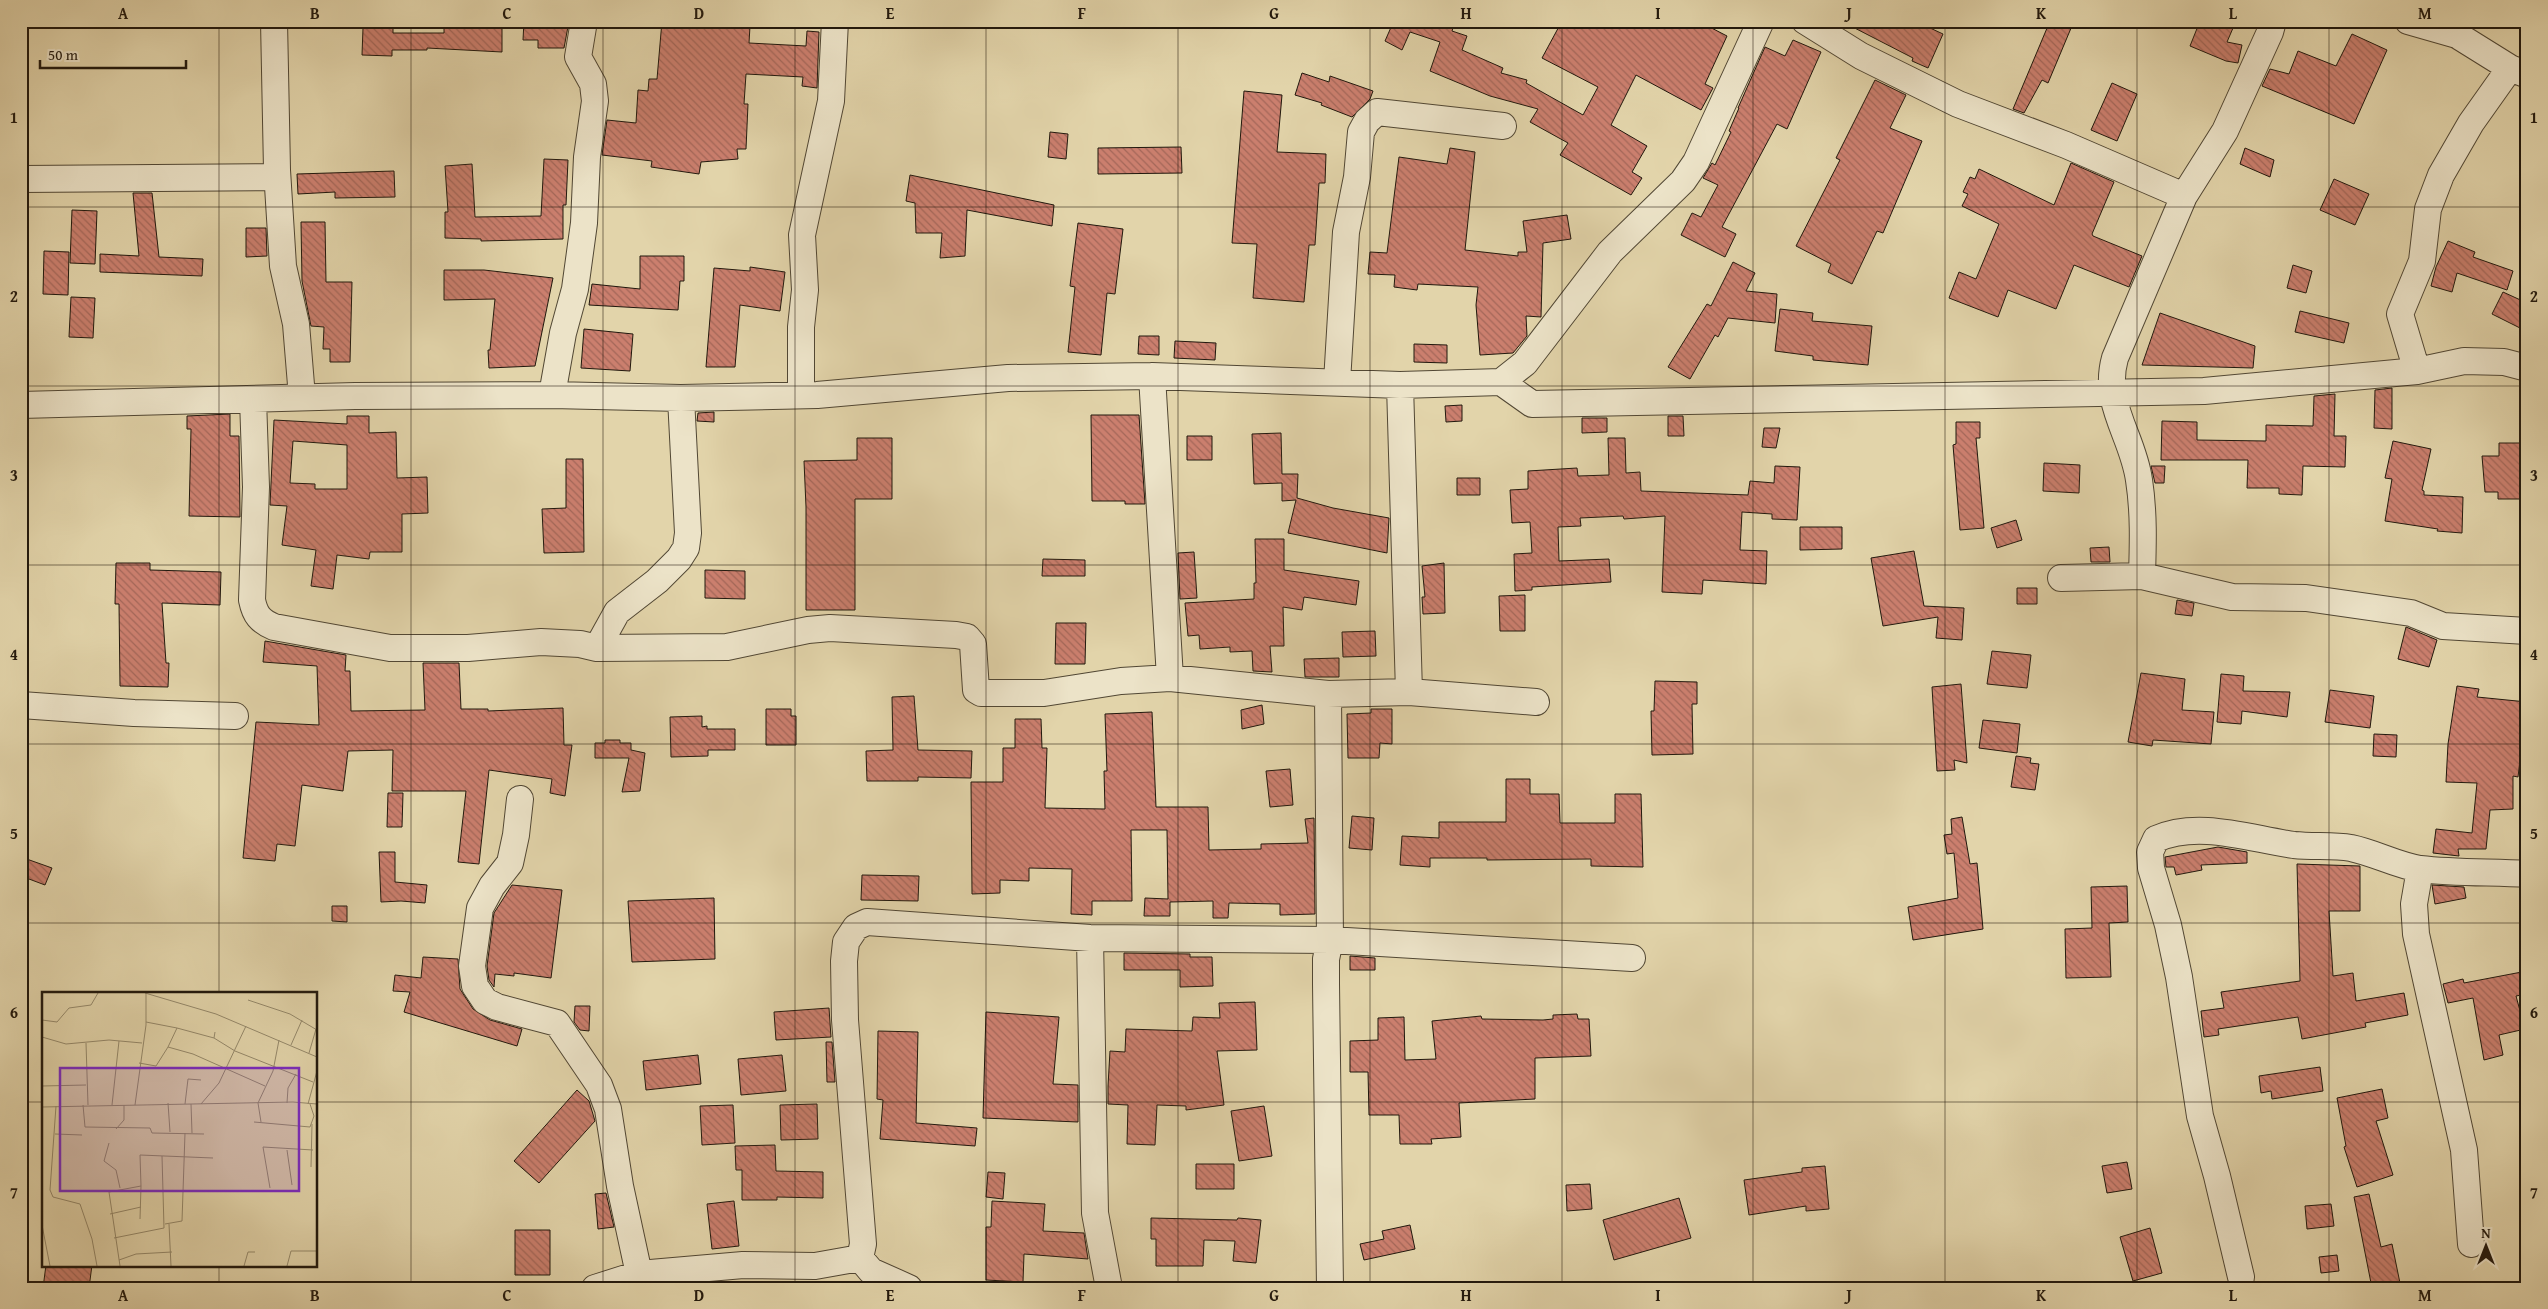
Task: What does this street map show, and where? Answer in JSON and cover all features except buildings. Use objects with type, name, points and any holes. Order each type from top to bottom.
[{"type":"street","points":[[274,21],[277,176],[283,266],[296,324],[302,397]]},
{"type":"street","points":[[552,395],[563,333],[575,289],[584,223],[586,157],[595,101],[593,84],[578,57],[584,21]]},
{"type":"street","points":[[801,395],[802,327],[805,290],[802,235],[831,101],[836,21]]},
{"type":"street","points":[[21,405],[302,397],[552,395],[681,398],[801,395],[1008,378],[1152,376],[1400,385],[1501,382],[1525,363],[1610,252],[1683,181],[1696,162],[1761,21]]},
{"type":"street","points":[[1805,21],[1861,56],[1958,104],[2066,145],[2184,196]]},
{"type":"street","points":[[2142,576],[2143,524],[2139,479],[2132,450],[2111,393],[2110,374],[2115,358],[2184,196],[2225,131],[2270,32],[2272,21]]},
{"type":"street","points":[[2408,21],[2457,35],[2518,72],[2471,123],[2441,175],[2428,208],[2422,261],[2400,314],[2417,371]]},
{"type":"street","points":[[1337,382],[1346,232],[1358,177],[1361,132],[1366,121],[1377,112],[1503,126]]},
{"type":"street","points":[[21,179],[277,176]]},
{"type":"street","points":[[1501,382],[1532,404],[2204,391],[2417,371],[2464,361],[2484,360],[2527,368]]},
{"type":"street","points":[[1525,363],[1532,404]]},
{"type":"street","points":[[1152,376],[1170,678]]},
{"type":"street","points":[[1400,385],[1409,692]]},
{"type":"street","points":[[596,648],[617,612],[657,581],[679,559],[686,548],[688,533],[681,398]]},
{"type":"street","points":[[253,399],[256,487],[252,600],[254,613],[264,623],[274,627],[390,648],[468,648],[541,642],[580,644],[596,648],[727,647],[808,630],[830,628],[967,637],[973,644],[976,690],[981,694],[1044,694],[1120,681],[1170,678],[1328,694],[1409,692],[1536,702]]},
{"type":"street","points":[[2061,578],[2142,576],[2232,597],[2306,598],[2411,613],[2443,626],[2527,630]]},
{"type":"street","points":[[1328,694],[1330,940],[1326,959],[1326,984],[1330,1288]]},
{"type":"street","points":[[21,705],[134,713],[236,716]]},
{"type":"street","points":[[520,799],[516,835],[510,863],[492,886],[480,908],[472,966],[475,986],[485,1001],[497,1007],[557,1022],[599,1085],[608,1110],[620,1186],[639,1274]]},
{"type":"street","points":[[2241,1277],[2217,1176],[2200,1116],[2179,977],[2168,925],[2151,868],[2150,852],[2156,839],[2168,833],[2189,830],[2253,837],[2295,845],[2350,848],[2420,869],[2527,874]]},
{"type":"street","points":[[2420,869],[2414,904],[2416,934],[2464,1150],[2471,1244]]},
{"type":"street","points":[[862,1288],[860,1258],[863,1244],[846,1020],[844,961],[846,942],[856,927],[867,922],[1090,938],[1330,940],[1632,958]]},
{"type":"street","points":[[1090,938],[1095,1213],[1109,1288]]},
{"type":"street","points":[[595,1288],[639,1274],[743,1265],[815,1266],[860,1258]]},
{"type":"street","points":[[860,1258],[871,1271],[909,1288]]}]
